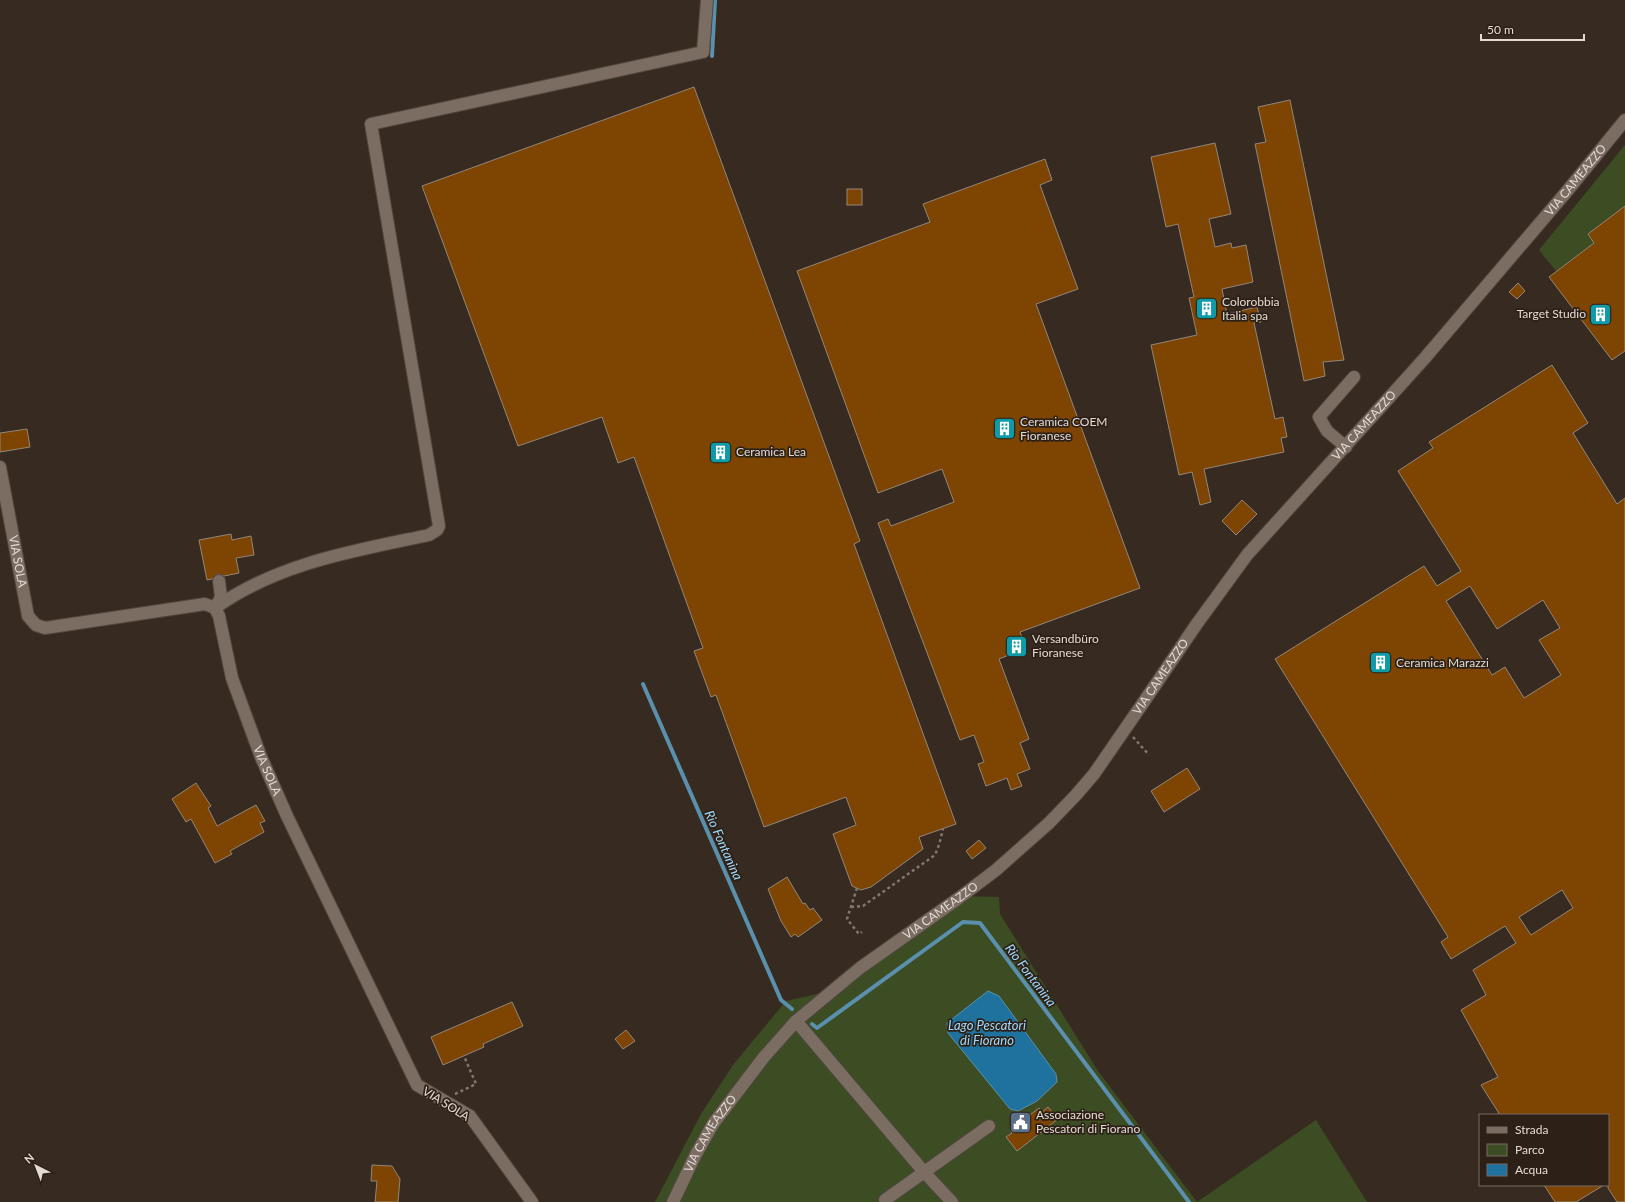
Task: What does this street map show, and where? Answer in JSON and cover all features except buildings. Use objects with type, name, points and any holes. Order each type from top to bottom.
[{"type":"street","points":[[215,608],[232,596],[281,572],[324,558],[429,535],[437,530],[439,526],[371,124],[703,52],[707,0]]},
{"type":"street","name":"VIA CAMEAZZO","points":[[673,1202],[695,1156],[713,1124],[764,1057],[796,1021],[860,968],[996,870],[1049,823],[1076,795],[1094,774],[1229,578],[1247,555],[1346,447],[1443,336],[1568,190],[1625,120]]},
{"type":"street","points":[[1346,447],[1327,431],[1319,417],[1354,377]]},
{"type":"street","name":"VIA SOLA","points":[[0,467],[28,616],[36,624],[45,628],[205,604],[215,608],[219,616],[232,678],[261,757],[287,816],[417,1085],[470,1116],[532,1202]]},
{"type":"street","points":[[215,608],[221,597],[219,581]]},
{"type":"street","points":[[796,1021],[924,1172],[952,1202]]},
{"type":"street","points":[[885,1200],[989,1126]]},
{"type":"path","points":[[1132,737],[1148,755]]},
{"type":"path","points":[[850,907],[862,906],[936,855],[940,845],[943,829]]},
{"type":"path","points":[[857,888],[847,919],[858,934],[862,932]]},
{"type":"path","points":[[452,1106],[455,1094],[476,1084],[464,1056]]},
{"type":"green space","points":[[1625,145],[1625,206],[1588,234],[1594,243],[1556,271],[1539,250]]},
{"type":"green space","points":[[958,896],[999,897],[1000,914],[1098,1071],[1197,1202],[655,1202],[701,1114],[733,1065],[786,1001],[831,991]]},
{"type":"green space","points":[[1316,1120],[1367,1202],[1197,1202]]},
{"type":"water","name":"Lago Pescatori di Fiorano","points":[[988,991],[999,996],[1056,1074],[1057,1082],[1037,1101],[1018,1111],[1010,1109],[948,1033],[947,1023]]},
{"type":"waterway","name":"Rio Fontanina","points":[[712,56],[715,0]]},
{"type":"waterway","name":"Rio Fontanina","points":[[643,684],[781,1000],[792,1009]]},
{"type":"waterway","name":"Rio Fontanina","points":[[812,1024],[817,1028],[963,922],[980,923],[1189,1202]]},
{"type":"place","name":"Colorobbia Italia spa","points":[[1207,309]]},
{"type":"place","name":"Target Studio","points":[[1601,314]]},
{"type":"place","name":"Ceramica COEM Fioranese","points":[[1004,429]]},
{"type":"place","name":"Ceramica Lea","points":[[721,452]]},
{"type":"place","name":"Versandbüro Fioranese","points":[[1016,646]]},
{"type":"place","name":"Ceramica Marazzi","points":[[1381,663]]},
{"type":"place","name":"Associazione Pescatori di Fiorano","points":[[1021,1122]]}]
